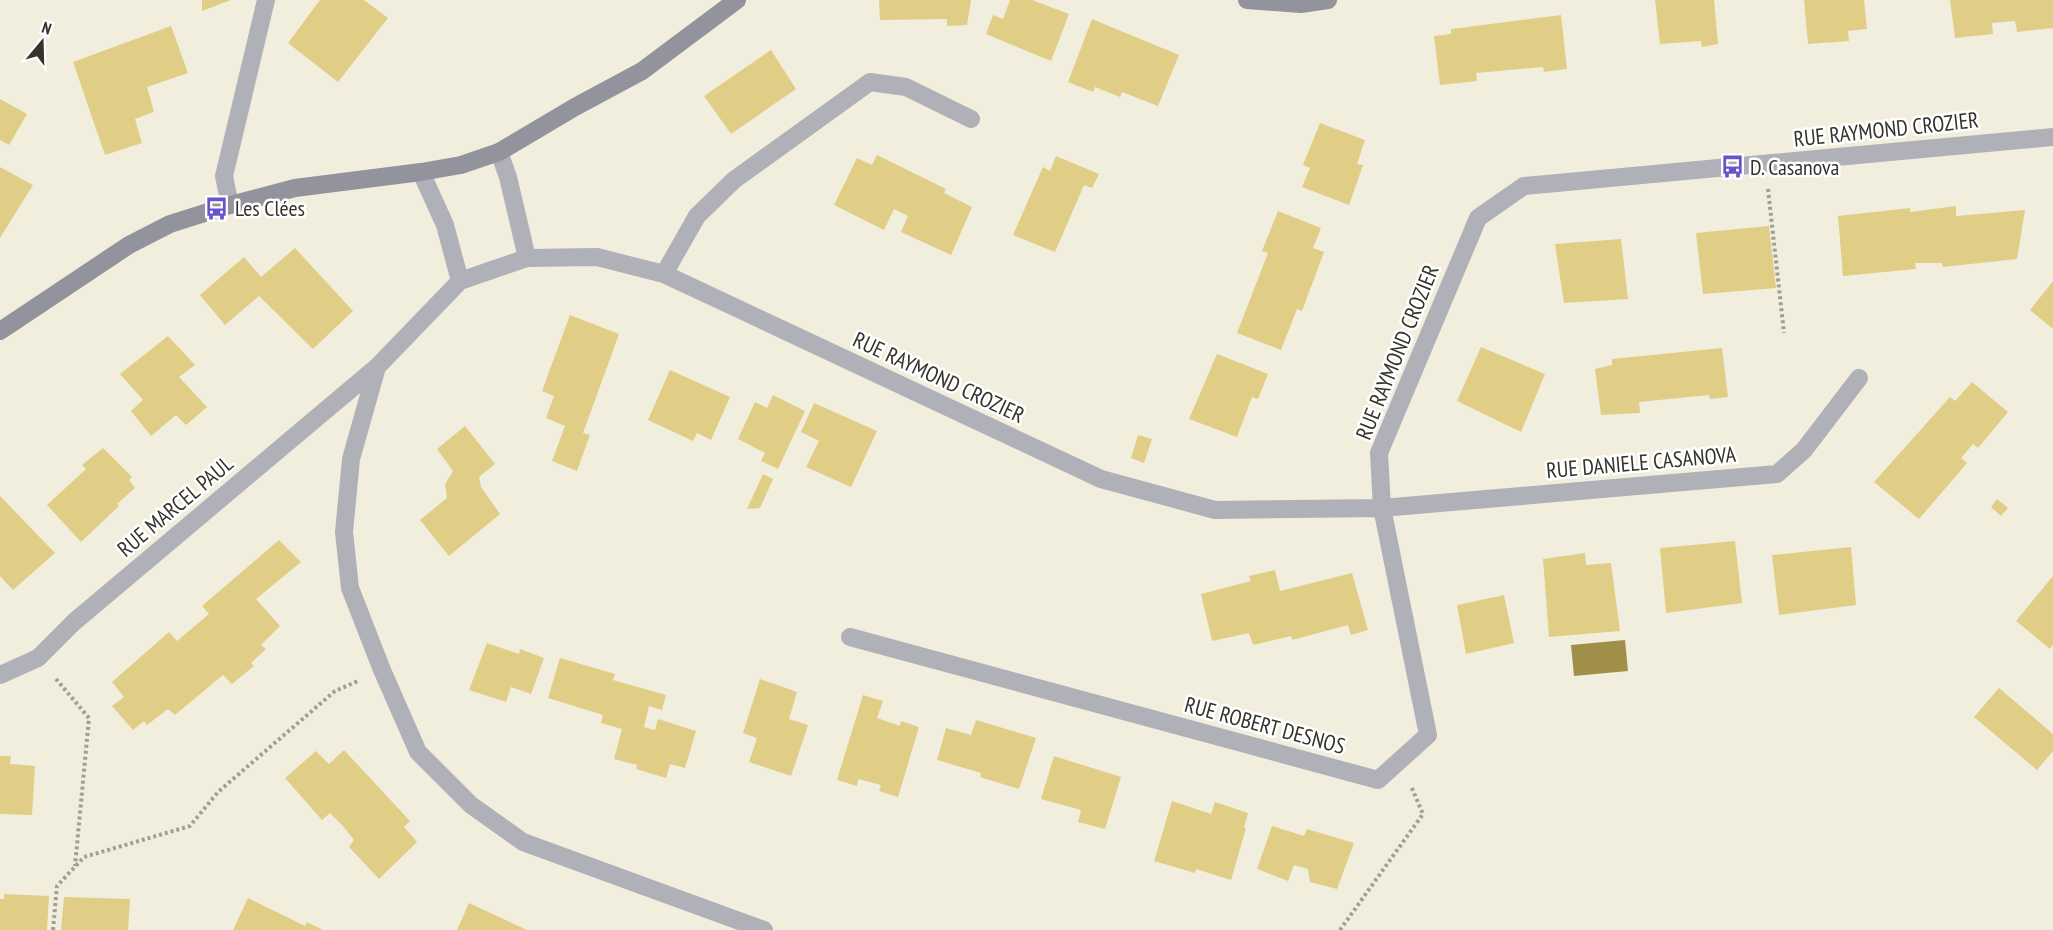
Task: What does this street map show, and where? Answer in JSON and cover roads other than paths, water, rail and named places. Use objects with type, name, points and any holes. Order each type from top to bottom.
[{"type":"street","points":[[230,205],[224,176],[266,0]]},
{"type":"street","points":[[0,331],[129,245],[170,224],[295,188],[461,165],[499,152],[642,71],[737,0]]},
{"type":"street","points":[[1247,0],[1301,4],[1328,0]]},
{"type":"street","points":[[664,274],[697,216],[734,180],[870,82],[906,87],[971,119]]},
{"type":"street","name":"RUE RAYMOND CROZIER","points":[[460,281],[527,258],[597,257],[664,274],[1101,479],[1215,510],[1382,508],[1379,453],[1478,218],[1524,186],[2053,137]]},
{"type":"street","points":[[499,152],[508,177],[527,258]]},
{"type":"street","points":[[421,172],[445,225],[460,281]]},
{"type":"street","name":"RUE MARCEL PAUL","points":[[0,675],[38,658],[74,622],[377,367],[460,281]]},
{"type":"street","points":[[377,367],[351,459],[344,532],[350,588],[382,670],[418,752],[471,805],[523,842],[764,930]]},
{"type":"street","name":"RUE DANIELE CASANOVA","points":[[1382,508],[1777,474],[1803,450],[1859,378]]},
{"type":"street","name":"RUE ROBERT DESNOS","points":[[850,637],[1378,780],[1428,735],[1382,508]]},
{"type":"place","name":"D. Casanova","points":[[1732,167]]},
{"type":"place","name":"Les Clées","points":[[217,208]]}]
